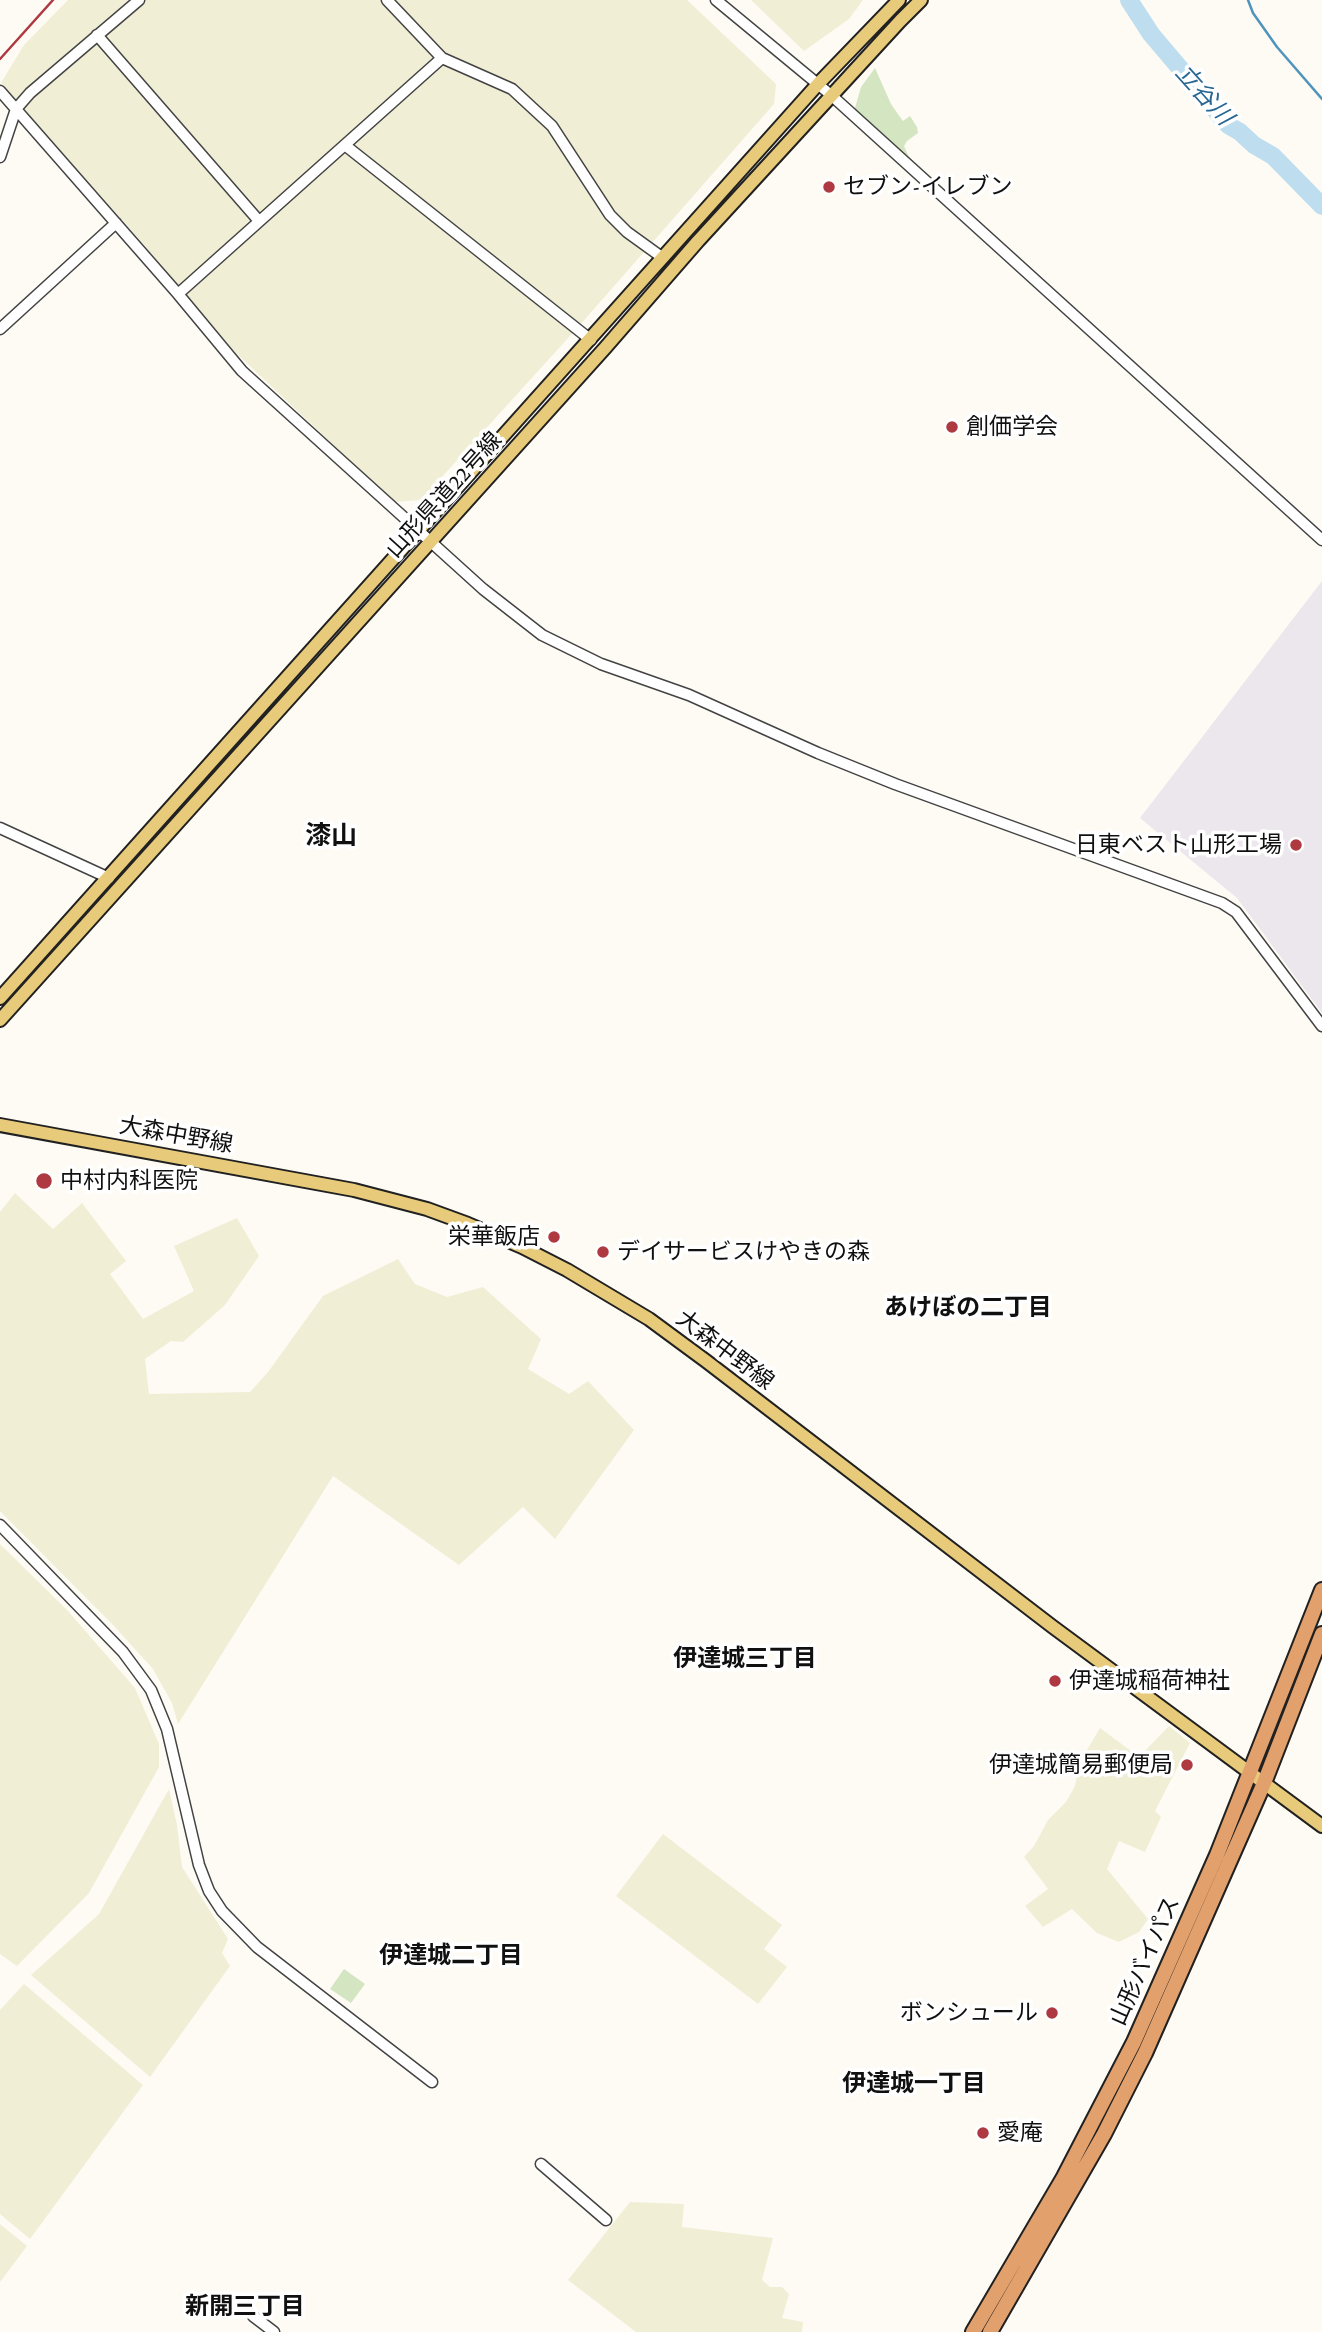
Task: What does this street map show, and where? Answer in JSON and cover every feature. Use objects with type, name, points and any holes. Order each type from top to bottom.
[{"type":"highway","name":"山形バイパス","points":[[973,2332],[1064,2177],[1134,2042],[1212,1867],[1322,1590]]},
{"type":"highway","name":"山形バイパス","points":[[990,2332],[1104,2134],[1139,2065],[1264,1783],[1322,1634]]},
{"type":"main road","name":"山形県道22号線","points":[[0,998],[818,84],[899,0]]},
{"type":"main road","name":"山形県道22号線","points":[[0,1020],[831,95],[921,0]]},
{"type":"main road","name":"大森中野線","points":[[0,1125],[354,1189],[427,1209],[522,1247],[613,1296],[649,1319],[1322,1826]]},
{"type":"street","points":[[0,157],[16,109],[30,93],[139,0]]},
{"type":"street","points":[[387,0],[442,58],[512,89],[551,126],[610,215],[627,232],[663,258]]},
{"type":"street","points":[[716,0],[831,95],[1322,540]]},
{"type":"street","points":[[97,35],[259,221]]},
{"type":"street","points":[[178,294],[442,58]]},
{"type":"street","points":[[0,91],[242,371],[430,542],[541,635],[601,664],[689,695],[882,779],[1222,903],[1236,912],[1322,1026]]},
{"type":"street","points":[[346,146],[591,340]]},
{"type":"street","points":[[0,329],[116,223]]},
{"type":"street","points":[[0,828],[109,877]]},
{"type":"street","points":[[0,1525],[123,1652],[151,1690],[167,1729],[199,1865],[209,1891],[222,1911],[257,1947],[432,2082]]},
{"type":"street","points":[[541,2164],[606,2220]]},
{"type":"street","points":[[253,2316],[274,2332]]},
{"type":"shaded area","points":[[68,0],[687,0],[776,84],[774,104],[579,326],[421,500],[394,502],[237,354],[1,83],[24,45]]},
{"type":"shaded area","points":[[751,0],[863,0],[849,19],[804,51]]},
{"type":"shaded area","points":[[1322,581],[1322,1013],[1237,898],[1140,818]]},
{"type":"shaded area","points":[[15,1193],[53,1229],[82,1203],[126,1261],[110,1274],[143,1319],[194,1291],[174,1246],[237,1218],[259,1256],[225,1305],[183,1342],[171,1341],[145,1359],[149,1394],[250,1392],[268,1372],[323,1296],[398,1259],[415,1284],[447,1297],[483,1287],[541,1339],[528,1369],[569,1394],[588,1381],[634,1430],[555,1539],[523,1507],[459,1565],[333,1476],[178,1724],[172,1703],[153,1669],[0,1511],[0,1212]]},
{"type":"shaded area","points":[[0,1544],[68,1611],[135,1688],[159,1744],[159,1767],[89,1893],[17,1966],[0,1954]]},
{"type":"shaded area","points":[[1169,1726],[1190,1743],[1155,1811],[1161,1817],[1145,1852],[1119,1841],[1107,1869],[1148,1919],[1139,1932],[1119,1942],[1097,1933],[1072,1909],[1043,1927],[1025,1906],[1048,1889],[1024,1857],[1034,1846],[1048,1820],[1066,1802],[1075,1786],[1080,1762],[1100,1728],[1139,1757]]},
{"type":"shaded area","points":[[169,1789],[182,1867],[228,1939],[222,1953],[230,1966],[150,2077],[31,1975],[99,1914]]},
{"type":"shaded area","points":[[663,1834],[782,1925],[764,1949],[787,1967],[758,2004],[616,1896]]},
{"type":"shaded area","points":[[24,1984],[143,2085],[30,2239],[0,2214],[0,2010]]},
{"type":"shaded area","points":[[630,2202],[684,2204],[682,2227],[773,2238],[762,2280],[770,2287],[782,2287],[789,2294],[782,2318],[803,2322],[802,2332],[636,2332],[568,2280]]},
{"type":"shaded area","points":[[0,2224],[27,2246],[0,2282]]},
{"type":"green space","points":[[875,68],[891,104],[900,117],[903,121],[910,116],[917,127],[918,133],[904,146],[913,166],[853,115],[861,87]]},
{"type":"green space","points":[[344,1969],[365,1984],[351,2003],[330,1989]]},
{"type":"waterway","name":"立谷川","points":[[1129,0],[1151,34],[1228,125],[1273,156],[1322,206]]},
{"type":"waterway","points":[[1248,0],[1253,13],[1277,47],[1322,99]]},
{"type":"railway","points":[[0,59],[53,0]]},
{"type":"place","name":"セブン-イレブン","points":[[829,187]]},
{"type":"place","name":"創価学会","points":[[952,427]]},
{"type":"place","name":"日東ベスト山形工場","points":[[1296,845]]},
{"type":"place","name":"中村内科医院","points":[[44,1181]]},
{"type":"place","name":"栄華飯店","points":[[554,1237]]},
{"type":"place","name":"デイサービスけやきの森","points":[[603,1252]]},
{"type":"place","name":"伊達城稲荷神社","points":[[1055,1681]]},
{"type":"place","name":"伊達城簡易郵便局","points":[[1187,1765]]},
{"type":"place","name":"ボンシュール","points":[[1052,2013]]},
{"type":"place","name":"愛庵","points":[[983,2133]]},
{"type":"district","name":"漆山","points":[[331,836]]},
{"type":"district","name":"あけぼの二丁目","points":[[968,1308]]},
{"type":"district","name":"伊達城三丁目","points":[[745,1659]]},
{"type":"district","name":"伊達城二丁目","points":[[451,1956]]},
{"type":"district","name":"伊達城一丁目","points":[[914,2084]]},
{"type":"district","name":"新開三丁目","points":[[245,2307]]}]
